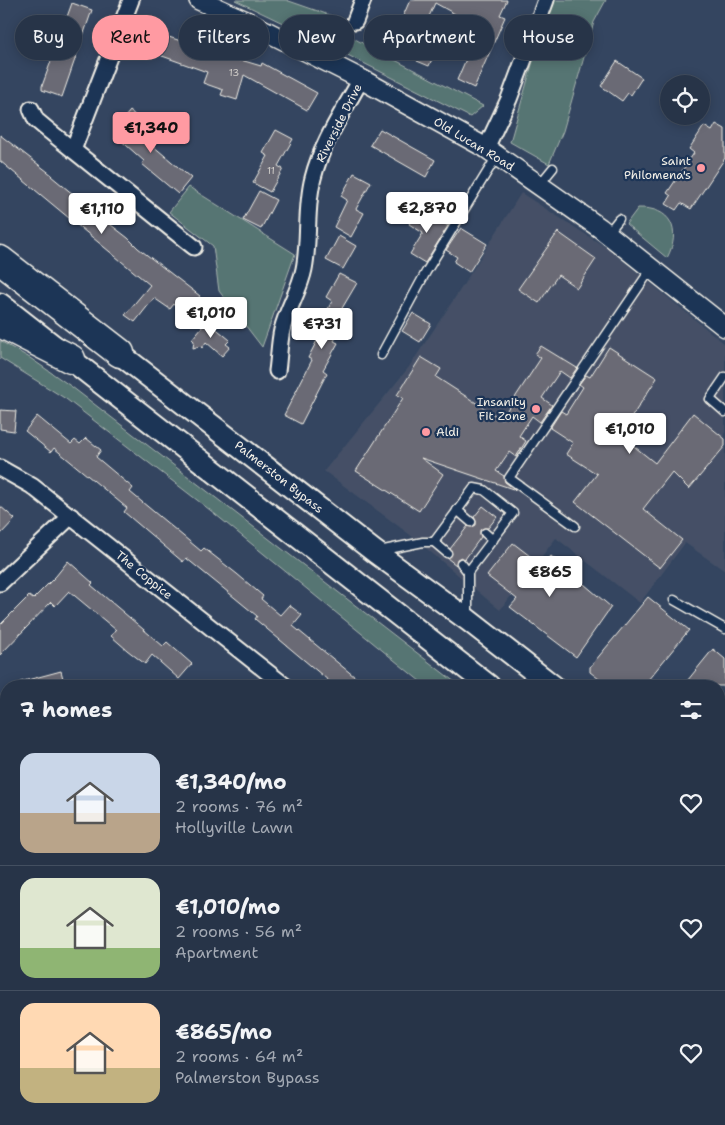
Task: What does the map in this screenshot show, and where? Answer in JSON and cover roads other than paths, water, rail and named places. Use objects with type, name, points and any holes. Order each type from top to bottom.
[{"type":"highway","points":[[0,260],[120,353]]},
{"type":"highway","points":[[0,323],[71,359]]},
{"type":"main road","name":"Palmerston Bypass","points":[[0,275],[120,353],[375,552],[468,620],[545,680]]},
{"type":"main road","points":[[0,304],[481,680]]},
{"type":"street","points":[[73,150],[131,0]]},
{"type":"street","name":"Old Lucan Road","points":[[199,0],[246,21],[361,79],[492,152],[540,184],[614,226],[652,268],[725,327]]},
{"type":"street","points":[[355,22],[363,0]]},
{"type":"street","points":[[492,152],[509,99],[546,0]]},
{"type":"street","name":"Riverside Drive","points":[[277,371],[282,330],[304,271],[308,242],[307,216],[313,178],[321,154],[341,113],[361,79]]},
{"type":"street","points":[[31,109],[36,120],[194,247]]},
{"type":"street","name":"The Coppice","points":[[0,468],[32,486],[71,516],[275,680]]},
{"type":"street","points":[[0,583],[71,516]]},
{"type":"lane","points":[[381,355],[492,152]]},
{"type":"lane","points":[[540,184],[553,168]]},
{"type":"lane","points":[[575,526],[510,478],[652,268]]},
{"type":"lane","points":[[725,378],[710,400],[725,412]]},
{"type":"lane","points":[[434,542],[474,488],[484,490],[513,513],[468,572],[468,620]]},
{"type":"lane","points":[[457,510],[471,522]]},
{"type":"lane","points":[[485,533],[492,540]]},
{"type":"lane","points":[[375,552],[396,546],[434,542],[447,553]]},
{"type":"lane","points":[[461,563],[468,572]]},
{"type":"lane","points":[[674,600],[725,629]]},
{"type":"place","name":"Saint Philomena's","points":[[701,168]]},
{"type":"place","name":"Insanity Fit Zone","points":[[536,409]]},
{"type":"place","name":"Aldi","points":[[426,432]]}]
